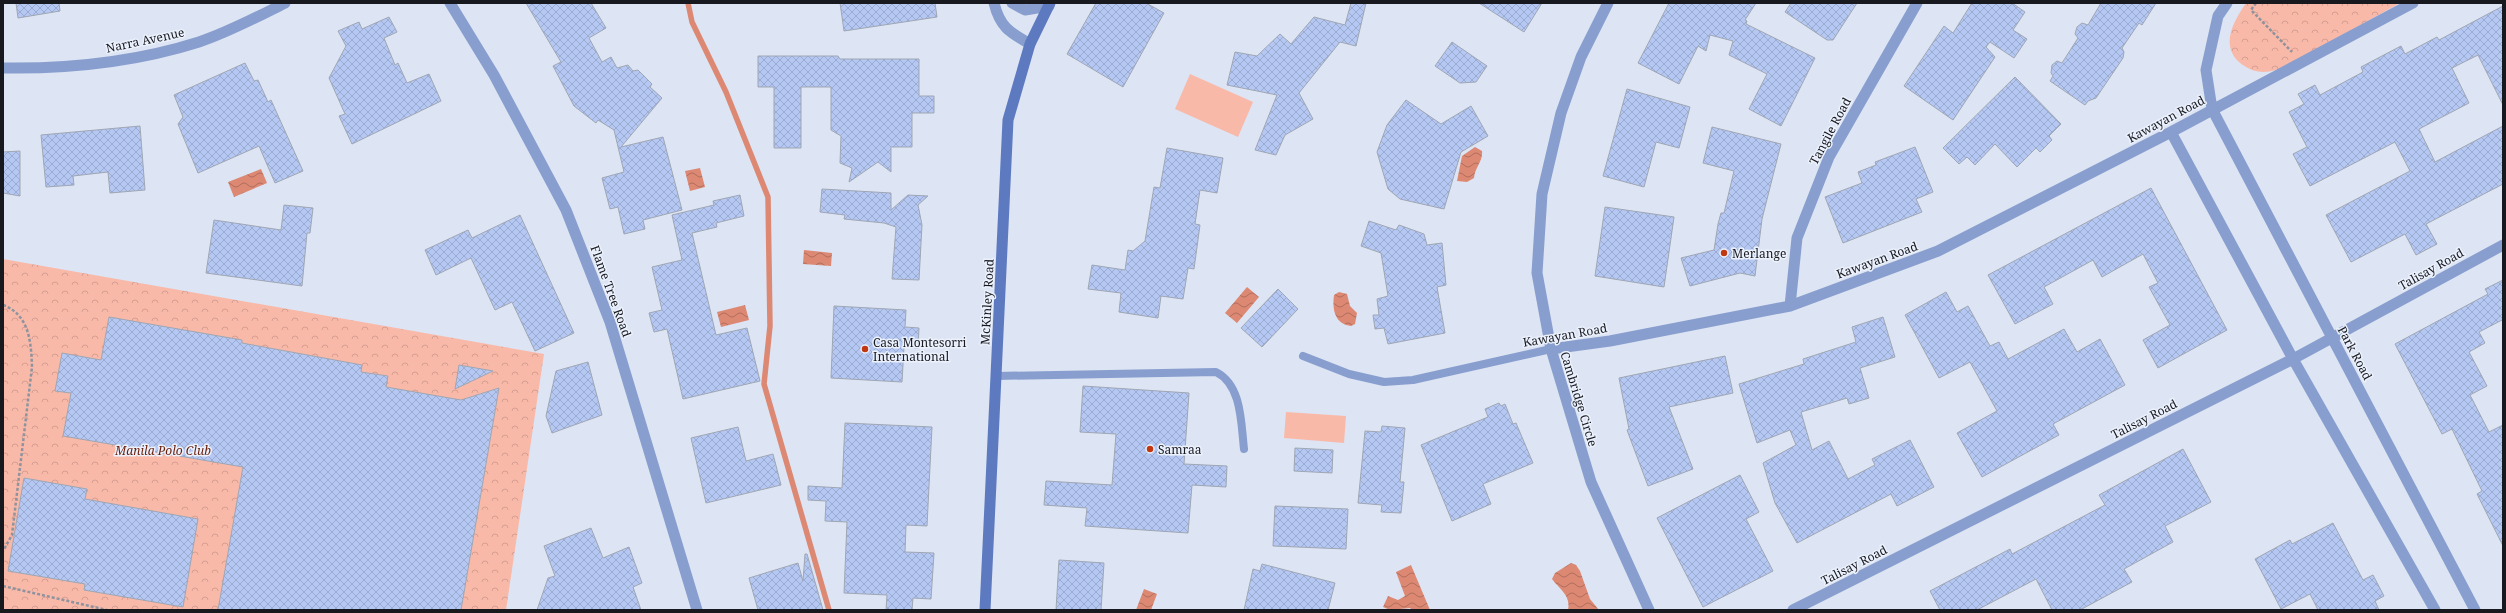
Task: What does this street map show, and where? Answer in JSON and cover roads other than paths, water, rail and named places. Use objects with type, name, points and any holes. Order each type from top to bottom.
[{"type":"main road","name":"McKinley Road","points":[[985,610],[1008,120],[1015,89],[1030,44],[1049,4]]},
{"type":"street","name":"Narra Avenue","points":[[3,68],[38,68],[89,65],[166,50],[200,41],[285,3]]},
{"type":"street","name":"Flame Tree Road","points":[[450,3],[494,75],[566,210],[610,322],[696,610]]},
{"type":"street","points":[[994,3],[999,21],[1013,35],[1030,44]]},
{"type":"street","points":[[1012,3],[1025,10],[1049,4]]},
{"type":"street","name":"Cambridge Circle","points":[[1608,3],[1582,56],[1560,113],[1542,194],[1537,274],[1551,349],[1590,482],[1649,610]]},
{"type":"street","name":"Tangile Road","points":[[1790,306],[1797,238],[1829,158],[1917,3]]},
{"type":"street","name":"Park Road","points":[[2227,3],[2218,16],[2206,70],[2212,110],[2475,610]]},
{"type":"street","name":"Kawayan Road","points":[[1551,349],[1610,341],[1790,306],[1938,251],[2171,132],[2413,3]]},
{"type":"street","points":[[2171,132],[2293,360],[2435,610]]},
{"type":"street","name":"Talisay Road","points":[[1793,610],[2293,360],[2503,245]]},
{"type":"lane","name":"Kawayan Road","points":[[1303,356],[1349,374],[1384,382],[1413,380],[1551,349]]},
{"type":"lane","points":[[997,376],[1216,372],[1224,376],[1229,382],[1238,403],[1244,449]]},
{"type":"water","points":[[1475,147],[1482,151],[1482,155],[1474,178],[1467,182],[1457,181],[1462,156]]},
{"type":"water","points":[[700,168],[705,187],[690,191],[685,171]]},
{"type":"water","points":[[261,169],[267,183],[234,197],[228,182]]},
{"type":"water","points":[[804,250],[832,253],[831,266],[803,264]]},
{"type":"water","points":[[1247,287],[1259,297],[1237,323],[1225,313]]},
{"type":"water","points":[[1339,292],[1347,294],[1350,306],[1357,313],[1355,324],[1351,326],[1341,322],[1334,311],[1334,295]]},
{"type":"water","points":[[745,305],[749,320],[721,327],[717,312]]},
{"type":"water","points":[[1571,563],[1576,565],[1580,571],[1590,599],[1599,610],[1568,610],[1569,605],[1566,596],[1552,579],[1555,573]]},
{"type":"water","points":[[1411,565],[1430,610],[1412,610],[1410,608],[1390,610],[1383,607],[1388,596],[1398,600],[1405,596],[1396,572]]},
{"type":"water","points":[[1144,589],[1157,594],[1151,610],[1136,610]]},
{"type":"waterway","points":[[688,3],[692,22],[726,92],[768,197],[770,326],[764,384],[829,610]]},
{"type":"place","name":"Merlange","points":[[1724,253]]},
{"type":"place","name":"Casa Montesorri International","points":[[865,349]]},
{"type":"place","name":"Samraa","points":[[1150,449]]},
{"type":"park label","name":"Manila Polo Club","points":[[163,450]]}]
